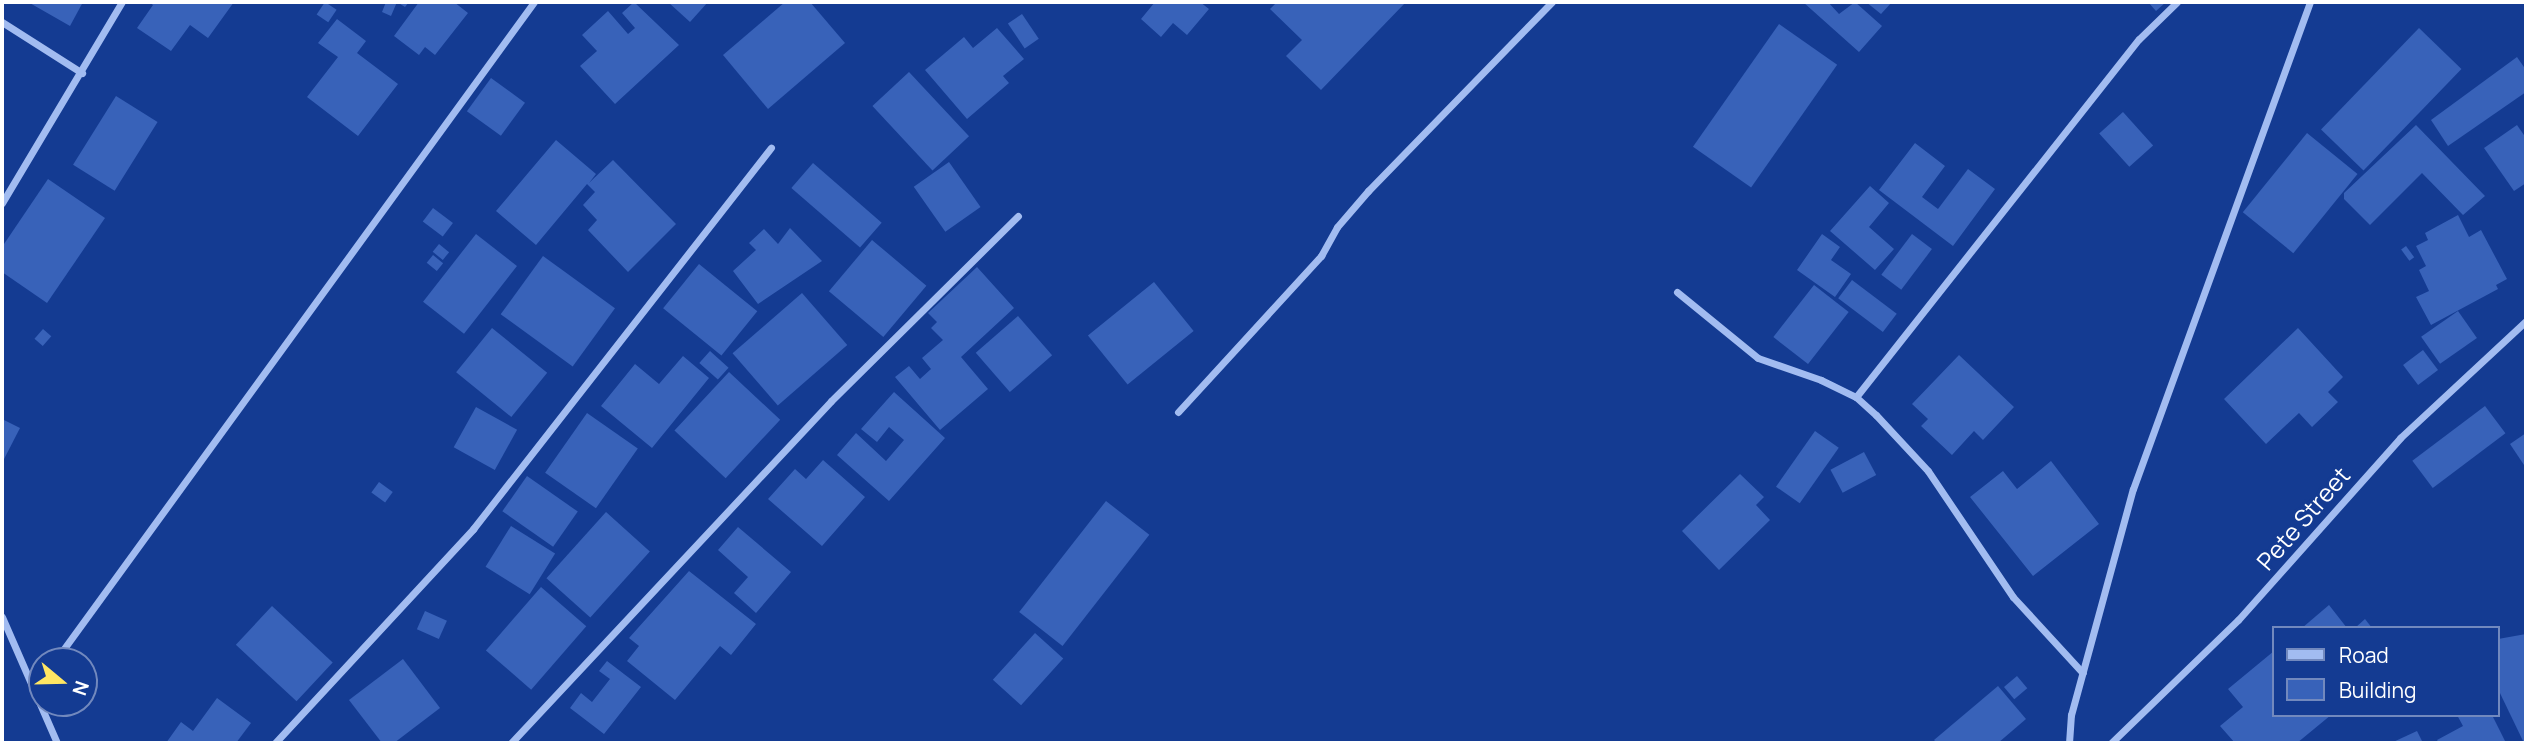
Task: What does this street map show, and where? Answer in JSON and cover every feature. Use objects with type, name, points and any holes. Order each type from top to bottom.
[{"type":"street","points":[[2,203],[82,73],[121,2]]},
{"type":"street","points":[[65,647],[534,2]]},
{"type":"street","points":[[1178,412],[1321,256],[1337,227],[1367,191],[1552,2]]},
{"type":"street","points":[[1856,397],[2139,39],[2177,2]]},
{"type":"street","points":[[2068,743],[2083,673],[2133,489],[2310,2]]},
{"type":"street","points":[[2,22],[82,73]]},
{"type":"street","points":[[275,743],[472,529],[771,148]]},
{"type":"street","points":[[511,743],[915,314],[1018,216]]},
{"type":"street","points":[[1677,292],[1758,358],[1856,397],[1928,471],[2013,597],[2083,673]]},
{"type":"street","name":"Pete Street","points":[[2111,743],[2238,621],[2400,438],[2526,321]]},
{"type":"street","points":[[2,617],[28,677]]},
{"type":"street","points":[[46,717],[57,743]]},
{"type":"building","points":[[28,2],[83,2],[70,26]]},
{"type":"building","points":[[149,2],[234,2],[208,38],[190,25],[171,51],[137,28],[153,5]]},
{"type":"building","points":[[325,2],[337,10],[328,22],[317,14]]},
{"type":"building","points":[[386,2],[397,2],[391,16],[382,12]]},
{"type":"building","points":[[419,2],[454,2],[468,13],[435,55],[425,47],[419,55],[394,36]]},
{"type":"building","points":[[634,2],[679,45],[615,104],[580,66],[597,51],[582,35],[608,11],[628,34],[635,28],[622,13]]},
{"type":"building","points":[[668,2],[708,2],[690,22]]},
{"type":"building","points":[[785,2],[810,2],[845,43],[768,109],[723,55]]},
{"type":"building","points":[[1155,2],[1200,2],[1209,9],[1187,35],[1173,23],[1161,37],[1141,19]]},
{"type":"building","points":[[1277,2],[1406,2],[1321,90],[1286,56],[1302,40],[1270,9]]},
{"type":"building","points":[[1803,2],[1828,2],[1839,14],[1855,2],[1882,26],[1859,52]]},
{"type":"building","points":[[1866,2],[1892,2],[1881,14]]},
{"type":"building","points":[[2148,2],[2166,2],[2156,11]]},
{"type":"building","points":[[1022,14],[1039,39],[1025,48],[1008,24]]},
{"type":"building","points":[[337,19],[366,41],[357,53],[398,84],[358,136],[307,97],[338,57],[318,43]]},
{"type":"building","points":[[1779,24],[1837,65],[1751,188],[1693,147]]},
{"type":"building","points":[[997,28],[1024,59],[1003,76],[1009,83],[967,119],[925,70],[964,37],[973,48]]},
{"type":"building","points":[[2419,28],[2461,69],[2363,170],[2321,129]]},
{"type":"building","points":[[2517,57],[2526,70],[2526,92],[2448,146],[2431,120]]},
{"type":"building","points":[[909,72],[969,136],[932,170],[872,106]]},
{"type":"building","points":[[491,78],[525,103],[501,136],[467,111]]},
{"type":"building","points":[[116,96],[158,122],[115,191],[73,165]]},
{"type":"building","points":[[2123,112],[2153,145],[2129,167],[2099,133]]},
{"type":"building","points":[[2416,125],[2485,196],[2463,215],[2422,173],[2370,225],[2344,199],[2344,193]]},
{"type":"building","points":[[2517,125],[2526,138],[2526,183],[2514,191],[2484,148]]},
{"type":"building","points":[[2307,133],[2358,174],[2293,253],[2243,212]]},
{"type":"building","points":[[556,140],[596,174],[589,183],[613,160],[676,224],[628,272],[588,230],[597,220],[583,205],[595,192],[587,184],[536,245],[496,211]]},
{"type":"building","points":[[1915,143],[1945,166],[1922,197],[1938,209],[1968,169],[1995,189],[1953,246],[1879,190]]},
{"type":"building","points":[[949,162],[981,207],[945,232],[914,187]]},
{"type":"building","points":[[813,163],[882,223],[860,248],[791,188]]},
{"type":"building","points":[[48,179],[105,218],[47,303],[2,272],[2,247]]},
{"type":"building","points":[[1870,186],[1889,203],[1869,227],[1894,249],[1875,270],[1830,231]]},
{"type":"building","points":[[433,208],[453,223],[443,237],[423,222]]},
{"type":"building","points":[[2458,215],[2469,237],[2481,230],[2507,279],[2496,285],[2498,289],[2431,325],[2416,297],[2429,291],[2419,270],[2426,266],[2416,246],[2428,240],[2425,233]]},
{"type":"building","points":[[790,228],[822,261],[758,304],[733,271],[756,250],[749,243],[764,229],[778,244]]},
{"type":"building","points":[[476,234],[517,266],[464,334],[423,302]]},
{"type":"building","points":[[1822,234],[1840,247],[1831,260],[1851,274],[1835,297],[1797,270]]},
{"type":"building","points":[[1912,234],[1932,249],[1901,290],[1881,275]]},
{"type":"building","points":[[872,240],[926,286],[883,337],[829,291]]},
{"type":"building","points":[[439,244],[449,252],[443,260],[433,252]]},
{"type":"building","points":[[2406,246],[2414,257],[2409,261],[2401,250]]},
{"type":"building","points":[[433,255],[443,263],[437,271],[427,263]]},
{"type":"building","points":[[543,256],[615,308],[573,367],[501,314]]},
{"type":"building","points":[[699,264],[757,311],[721,355],[663,308]]},
{"type":"building","points":[[977,267],[1014,308],[961,357],[988,389],[940,430],[895,377],[909,366],[920,379],[931,369],[922,358],[943,340],[931,328],[937,322],[928,313]]},
{"type":"building","points":[[1852,280],[1897,314],[1883,332],[1838,298]]},
{"type":"building","points":[[1154,282],[1194,331],[1128,384],[1088,335]]},
{"type":"building","points":[[1814,285],[1849,312],[1808,364],[1773,337]]},
{"type":"building","points":[[802,293],[847,345],[778,405],[733,353]]},
{"type":"building","points":[[2458,311],[2477,338],[2440,364],[2421,337]]},
{"type":"building","points":[[1018,316],[1052,355],[1010,392],[976,353]]},
{"type":"building","points":[[492,328],[547,373],[511,417],[456,372]]},
{"type":"building","points":[[2298,328],[2343,377],[2328,392],[2338,402],[2312,427],[2299,413],[2266,444],[2224,399]]},
{"type":"building","points":[[43,329],[51,336],[43,346],[34,339]]},
{"type":"building","points":[[2423,350],[2438,370],[2418,385],[2403,365]]},
{"type":"building","points":[[710,351],[729,368],[718,380],[699,363]]},
{"type":"building","points":[[1959,355],[2014,407],[1983,440],[1974,431],[1952,455],[1921,426],[1928,419],[1912,404]]},
{"type":"building","points":[[683,356],[709,378],[652,448],[601,406],[635,364],[659,384]]},
{"type":"building","points":[[729,372],[780,420],[726,478],[674,431]]},
{"type":"building","points":[[894,392],[945,438],[889,501],[837,455],[856,433],[886,461],[904,440],[889,427],[877,442],[861,429]]},
{"type":"building","points":[[2485,406],[2505,433],[2433,488],[2412,461]]},
{"type":"building","points":[[476,407],[517,430],[495,470],[454,447]]},
{"type":"building","points":[[587,413],[638,449],[596,508],[545,473]]},
{"type":"building","points":[[2,419],[20,428],[2,463]]},
{"type":"building","points":[[1815,431],[1839,448],[1800,503],[1776,487]]},
{"type":"building","points":[[2526,433],[2526,468],[2510,444]]},
{"type":"building","points":[[1864,452],[1876,475],[1843,493],[1830,470]]},
{"type":"building","points":[[823,460],[865,497],[822,546],[768,499],[795,469],[806,479]]},
{"type":"building","points":[[2051,461],[2099,524],[2033,576],[1970,497],[2003,471],[2017,489]]},
{"type":"building","points":[[1740,474],[1764,497],[1756,505],[1770,520],[1719,570],[1682,531]]},
{"type":"building","points":[[527,476],[578,512],[553,547],[502,511]]},
{"type":"building","points":[[379,482],[393,492],[385,503],[371,493]]},
{"type":"building","points":[[1106,501],[1149,535],[1063,646],[1019,612]]},
{"type":"building","points":[[606,512],[650,551],[590,618],[546,578]]},
{"type":"building","points":[[511,526],[555,554],[530,594],[486,567]]},
{"type":"building","points":[[738,527],[791,572],[756,613],[734,593],[748,577],[718,550]]},
{"type":"building","points":[[689,571],[756,624],[731,655],[720,646],[675,700],[627,661],[639,646],[629,638]]},
{"type":"building","points":[[541,587],[586,626],[531,690],[486,650]]},
{"type":"building","points":[[2329,605],[2345,626],[2304,626]]},
{"type":"building","points":[[272,606],[333,663],[297,701],[236,645]]},
{"type":"building","points":[[425,611],[447,621],[439,639],[417,629]]},
{"type":"building","points":[[2365,619],[2370,626],[2357,626]]},
{"type":"building","points":[[1035,633],[1063,658],[1021,705],[993,680]]},
{"type":"building","points":[[2526,634],[2526,743],[2500,693],[2500,639]]},
{"type":"building","points":[[2272,653],[2272,717],[2329,717],[2297,743],[2235,743],[2220,726],[2243,707],[2228,689]]},
{"type":"building","points":[[403,659],[440,708],[394,743],[382,743],[349,700]]},
{"type":"building","points":[[607,661],[641,687],[604,734],[570,708],[581,693],[592,702],[610,679],[599,671]]},
{"type":"building","points":[[2017,676],[2027,688],[2014,699],[2004,687]]},
{"type":"building","points":[[1998,686],[2026,719],[1998,743],[1937,743],[1934,740]]},
{"type":"building","points":[[217,698],[251,723],[236,743],[166,743],[181,722],[193,731]]},
{"type":"building","points":[[2458,717],[2493,717],[2506,743],[2439,743],[2437,740],[2463,726]]},
{"type":"building","points":[[2417,731],[2423,743],[2391,743]]}]
